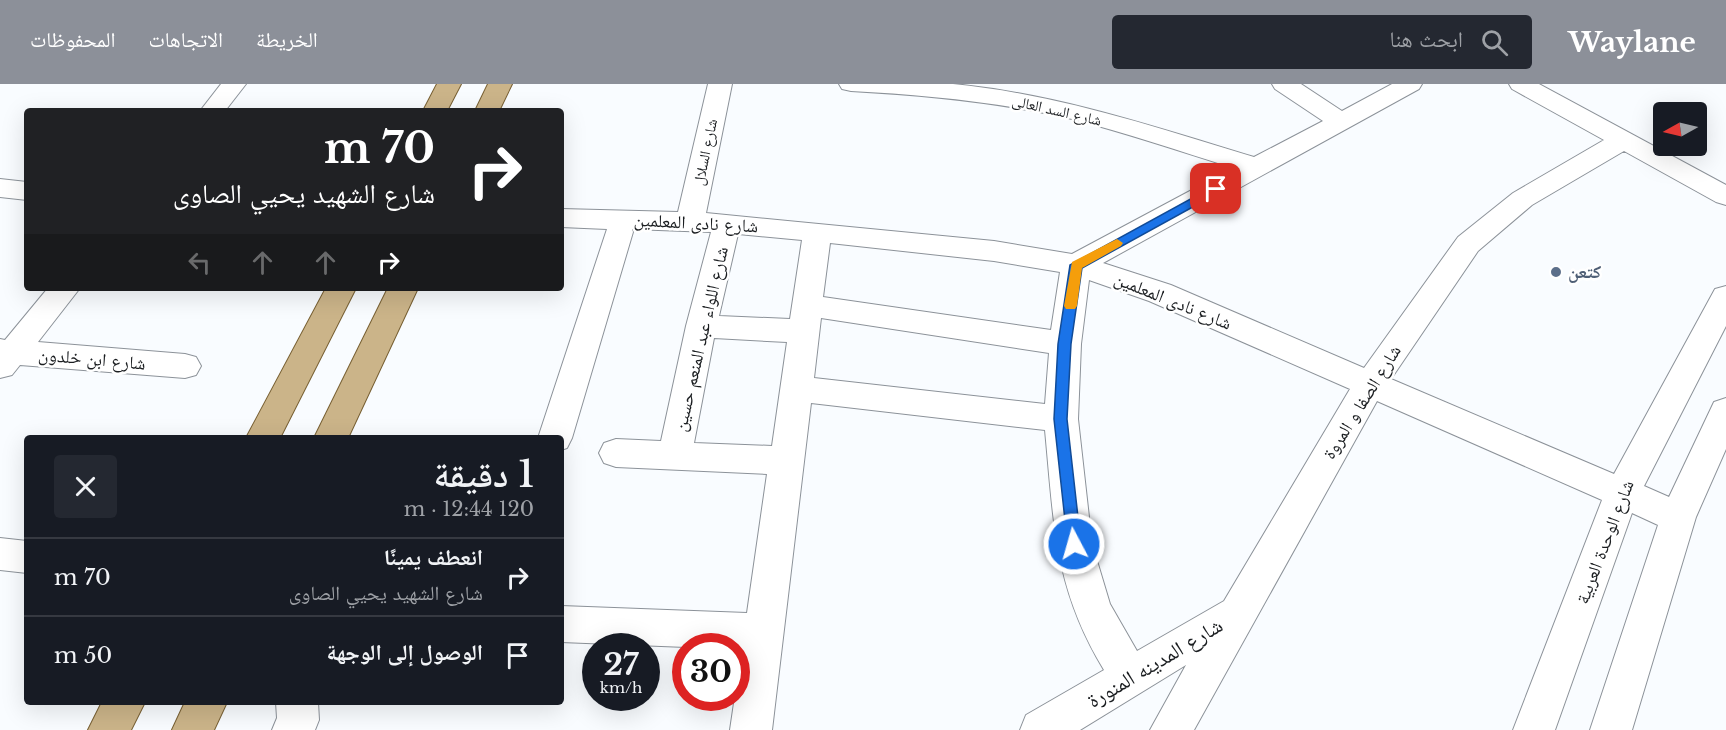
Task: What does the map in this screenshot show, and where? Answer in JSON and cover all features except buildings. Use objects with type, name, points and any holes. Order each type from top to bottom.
[{"type":"main road","points":[[437,108],[450,84]]},
{"type":"main road","points":[[488,108],[500,84]]},
{"type":"main road","points":[[264,435],[339,291]]},
{"type":"main road","points":[[332,435],[402,291]]},
{"type":"main road","points":[[109,730],[122,705]]},
{"type":"main road","points":[[193,730],[205,705]]},
{"type":"street","points":[[214,108],[234,84]]},
{"type":"street","name":"شارع السلال","points":[[690,221],[720,84]]},
{"type":"street","name":"شارع السد العالى","points":[[851,84],[912,85],[1020,100],[1074,112],[1257,167]]},
{"type":"street","points":[[1284,84],[1341,121]]},
{"type":"street","points":[[1130,677],[1092,609],[1074,544],[1060,419],[1065,344],[1076,265],[1410,84]]},
{"type":"street","points":[[1521,84],[1726,196]]},
{"type":"street","name":"شارع الصفا و المروة","points":[[1171,730],[1370,384],[1468,244],[1486,225],[1528,194],[1624,140]]},
{"type":"street","points":[[0,188],[24,191]]},
{"type":"street","name":"شارع نادى المعلمين","points":[[564,218],[690,221],[726,229],[818,232],[994,251],[1076,265],[1160,293],[1677,517]]},
{"type":"street","points":[[564,230],[619,232],[726,229]]},
{"type":"street","name":"شارع اللواء عبد المنعم حسين","points":[[675,455],[701,326],[726,229]]},
{"type":"street","points":[[556,435],[619,232]]},
{"type":"street","points":[[750,730],[818,232]]},
{"type":"street","points":[[4,357],[62,291]]},
{"type":"street","name":"شارع الوحدة العربية","points":[[1534,730],[1622,493],[1726,297]]},
{"type":"street","points":[[701,326],[806,318],[1065,344]]},
{"type":"street","name":"شارع ابن خلدون","points":[[4,357],[185,366]]},
{"type":"street","points":[[796,389],[1060,419]]},
{"type":"street","points":[[1611,730],[1677,517],[1726,411]]},
{"type":"street","points":[[616,453],[787,461]]},
{"type":"street","points":[[0,554],[24,557]]},
{"type":"street","name":"شارع المدينه المنورة","points":[[1041,730],[1237,614]]},
{"type":"street","points":[[564,624],[764,632]]},
{"type":"slow traffic","points":[[1070,306],[1076,265],[1117,243]]},
{"type":"place","name":"كتعن","points":[[1556,272]]},
{"type":"route","points":[[1074,544],[1060,419],[1065,344],[1076,265],[1216,189]]}]
